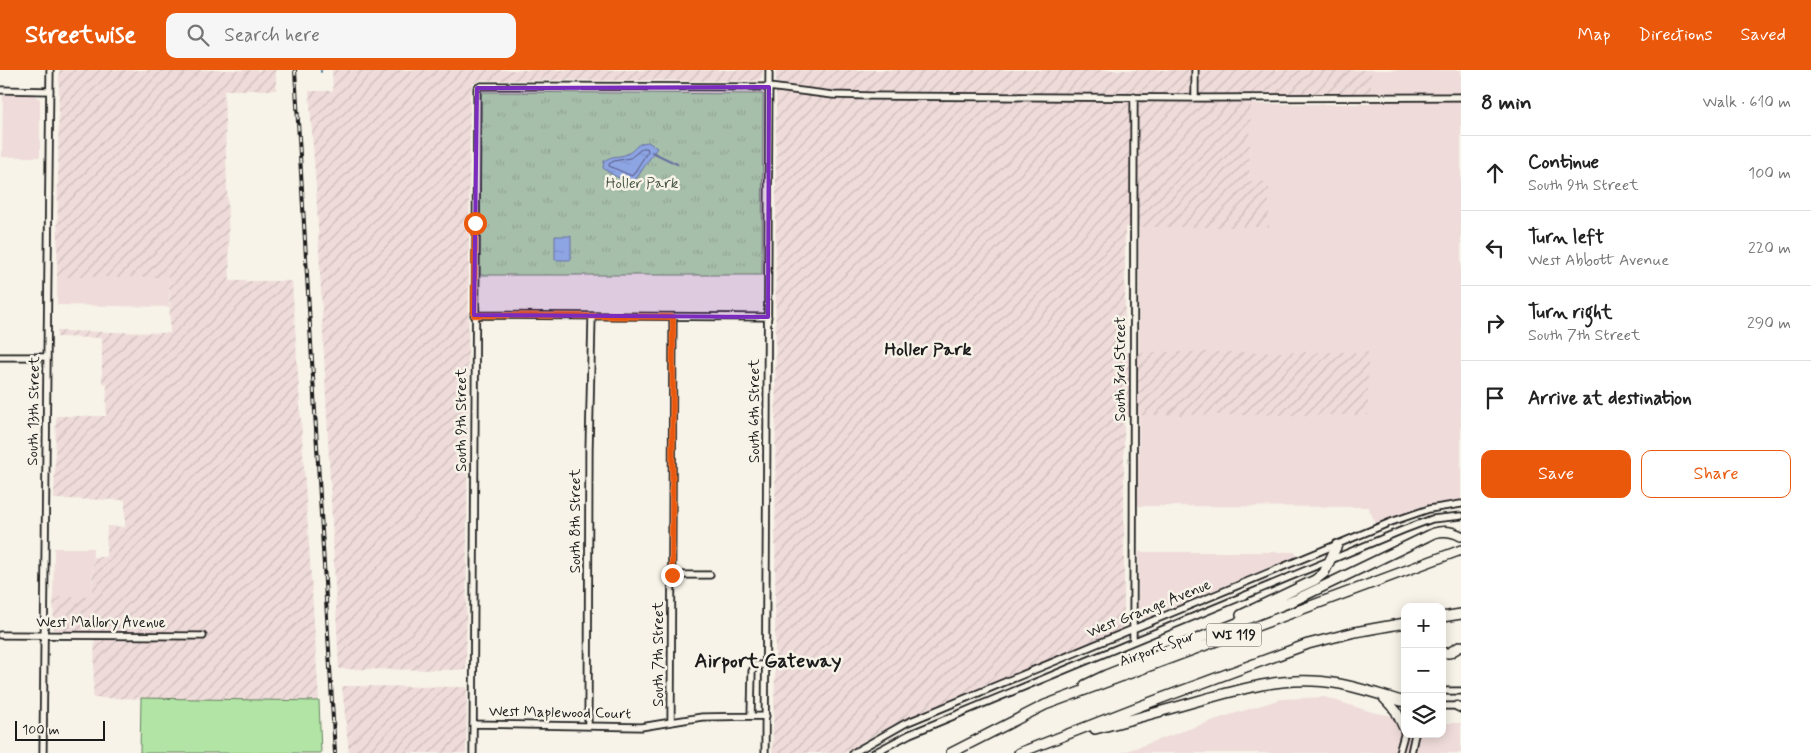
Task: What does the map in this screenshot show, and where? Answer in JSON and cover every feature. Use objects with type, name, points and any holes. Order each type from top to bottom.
[{"type":"highway","points":[[1044,705],[1106,675],[1296,600],[1434,533],[1450,531],[1461,536]]},
{"type":"highway","points":[[1198,638],[1218,626],[1315,580],[1324,573],[1332,560],[1337,545]]},
{"type":"highway","name":"Airport Spur","points":[[951,753],[1044,705],[1461,550]]},
{"type":"highway","name":"WI 119","points":[[1019,753],[1308,644],[1348,633],[1401,624]]},
{"type":"highway","points":[[1446,653],[1461,646]]},
{"type":"highway","points":[[1054,741],[1244,688],[1274,682],[1332,682],[1357,687],[1401,701]]},
{"type":"highway","points":[[1380,695],[1395,709],[1401,723]]},
{"type":"street","name":"South 13th Street","points":[[43,753],[50,70]]},
{"type":"street","name":"South 6th Street","points":[[765,753],[769,70]]},
{"type":"street","points":[[1195,70],[1195,98]]},
{"type":"street","name":"South 9th Street","points":[[472,753],[477,88],[482,86],[769,87]]},
{"type":"street","points":[[769,87],[833,95],[1195,98],[1461,97]]},
{"type":"street","points":[[0,90],[50,91]]},
{"type":"street","name":"South 3rd Street","points":[[1133,641],[1134,97]]},
{"type":"street","points":[[474,315],[768,318]]},
{"type":"street","name":"South 8th Street","points":[[588,726],[589,450],[592,316]]},
{"type":"street","name":"South 7th Street","points":[[671,722],[673,317]]},
{"type":"street","points":[[0,357],[47,357]]},
{"type":"street","name":"West Grange Avenue","points":[[853,753],[890,731],[929,714],[1412,514],[1461,504]]},
{"type":"street","name":"West Grange Avenue","points":[[874,753],[933,724],[1419,524],[1432,519],[1461,516]]},
{"type":"street","points":[[672,575],[710,575]]},
{"type":"street","name":"West Mallory Avenue","points":[[0,635],[202,636]]},
{"type":"street","points":[[1089,647],[1094,658]]},
{"type":"street","points":[[752,716],[752,672],[756,666],[766,665]]},
{"type":"street","points":[[1446,691],[1461,691]]},
{"type":"street","points":[[1446,706],[1460,706]]},
{"type":"street","points":[[929,714],[933,724]]},
{"type":"street","name":"West Maplewood Court","points":[[473,724],[641,727],[702,717],[766,716]]},
{"type":"street","points":[[1399,753],[1402,738]]},
{"type":"street","points":[[1411,753],[1414,738]]},
{"type":"highlighted area","points":[[769,87],[768,317],[474,315],[477,88]]},
{"type":"shaded area","points":[[59,70],[276,70],[276,90],[224,90],[230,281],[292,281],[319,701],[93,698],[95,631],[59,631],[54,629],[53,597],[92,597],[93,557],[106,557],[107,526],[125,527],[125,500],[54,499],[56,416],[106,416],[107,384],[102,383],[102,338],[57,337],[57,331],[170,333],[169,277],[57,277]]},
{"type":"shaded area","points":[[332,70],[763,70],[762,78],[757,81],[480,80],[472,84],[470,98],[466,670],[339,669],[316,187],[309,91],[333,91]]},
{"type":"shaded area","points":[[776,70],[1371,70],[1371,93],[1251,93],[1249,181],[1269,182],[1269,227],[1125,227],[1125,352],[1368,352],[1368,415],[1124,415],[1124,619],[1122,630],[908,718],[874,735],[845,753],[772,753],[775,678]]},
{"type":"shaded area","points":[[1371,70],[1461,70],[1461,500],[1426,505],[1376,524],[1368,507],[1138,506],[1139,415],[1368,415],[1368,352],[1139,352],[1139,227],[1269,227],[1249,182],[1250,104],[1371,104]]},
{"type":"shaded area","points":[[3,95],[34,95],[40,99],[40,157],[2,157]]},
{"type":"shaded area","points":[[57,277],[169,277],[169,307],[57,305]]},
{"type":"shaded area","points":[[54,548],[93,548],[92,597],[53,597]]},
{"type":"shaded area","points":[[1139,552],[1295,552],[1297,556],[1144,619],[1138,613]]},
{"type":"shaded area","points":[[342,686],[467,687],[466,753],[349,753]]},
{"type":"shaded area","points":[[1324,697],[1372,712],[1401,717],[1401,738],[1446,738],[1446,723],[1461,723],[1461,753],[1121,753],[1220,718],[1281,699]]},
{"type":"green space","name":"Holler Park","points":[[481,92],[763,94],[762,275],[480,275]]},
{"type":"green space","points":[[141,698],[319,701],[321,753],[140,753]]},
{"type":"water","points":[[648,142],[657,148],[636,179],[631,182],[613,175],[603,168],[604,161],[607,159],[627,154],[638,145]]},
{"type":"water","points":[[555,236],[571,236],[571,260],[555,260]]},
{"type":"waterway","points":[[652,152],[677,164]]},
{"type":"railway","points":[[295,70],[335,753]]},
{"type":"district","name":"Holler Park","points":[[928,350]]},
{"type":"district","name":"Airport Gateway","points":[[768,661]]},
{"type":"route","points":[[475,223],[474,315],[673,317],[672,575]]}]
